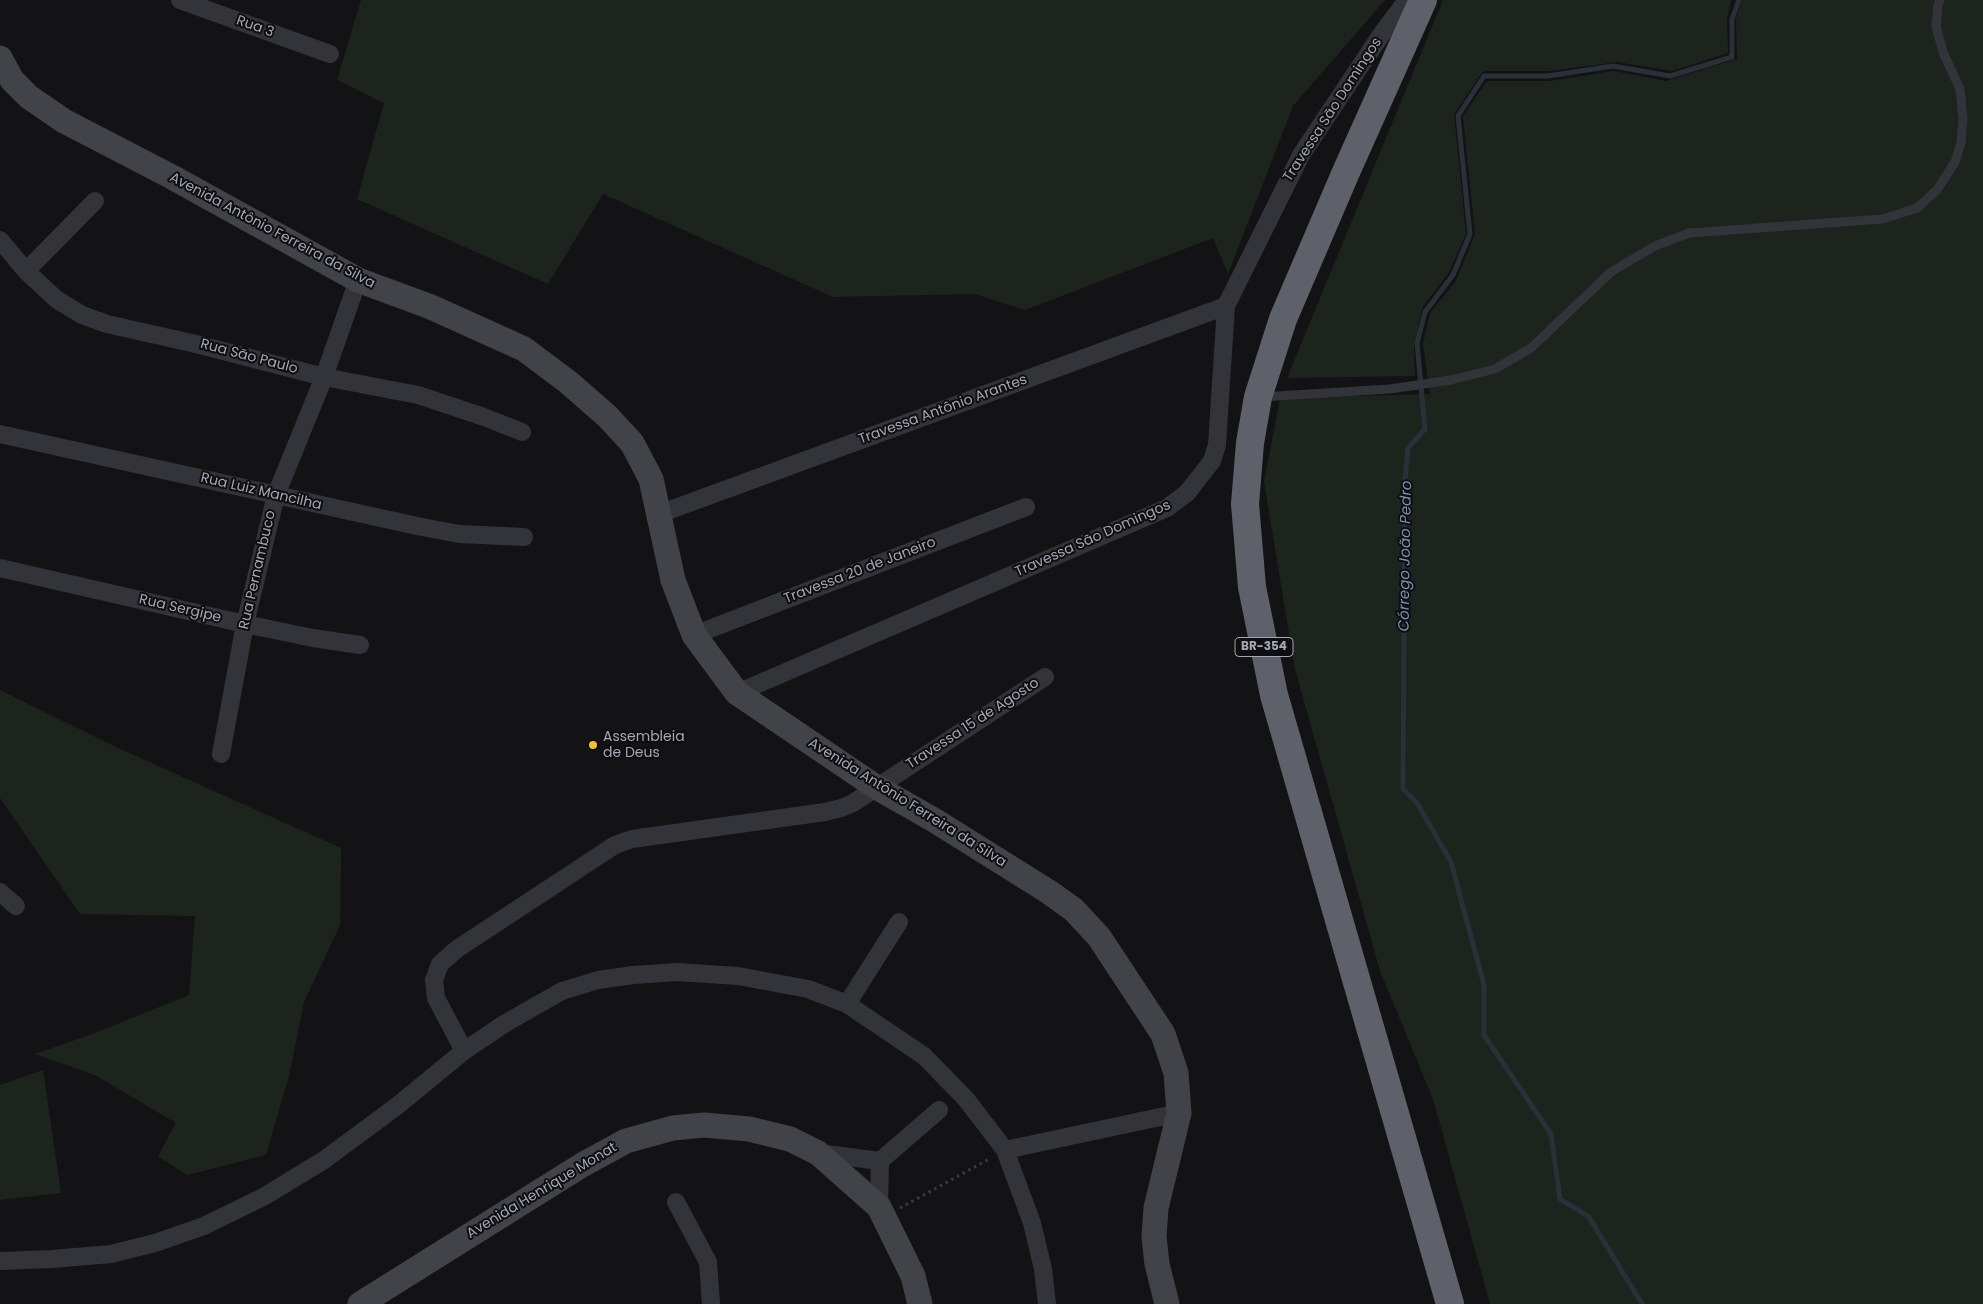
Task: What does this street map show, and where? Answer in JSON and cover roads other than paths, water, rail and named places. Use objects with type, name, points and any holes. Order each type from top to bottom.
[{"type":"highway","name":"BR-354","points":[[1424,0],[1346,172],[1283,318],[1258,397],[1250,443],[1245,504],[1252,587],[1274,695],[1450,1304]]},
{"type":"street","name":"Rua 3","points":[[180,0],[330,54]]},
{"type":"street","name":"Travessa São Domingos","points":[[738,693],[1167,508],[1187,493],[1212,460],[1217,445],[1226,306],[1301,155],[1381,35],[1407,0]]},
{"type":"street","name":"Avenida Antônio Ferreira da Silva","points":[[0,58],[12,80],[29,97],[64,121],[172,177],[358,280],[431,307],[490,332],[524,350],[568,382],[607,416],[632,444],[651,479],[673,580],[694,635],[738,693],[876,787],[934,820],[1049,892],[1074,910],[1098,937],[1120,967],[1163,1034],[1176,1073],[1179,1113],[1156,1208],[1154,1237],[1156,1264],[1167,1304]]},
{"type":"street","points":[[26,271],[95,201]]},
{"type":"street","name":"Rua São Paulo","points":[[0,240],[26,271],[56,299],[82,314],[107,324],[196,344],[324,377],[418,395],[522,432]]},
{"type":"street","name":"Rua Pernambuco","points":[[221,754],[245,624],[276,495],[324,377],[358,280]]},
{"type":"street","name":"Travessa Antônio Arantes","points":[[659,514],[1226,306]]},
{"type":"street","name":"Rua Luiz Mancilha","points":[[0,434],[417,526],[459,534],[524,537]]},
{"type":"street","name":"Travessa 20 de Janeiro","points":[[694,635],[1026,507]]},
{"type":"street","name":"Rua Sergipe","points":[[0,568],[245,624],[313,638],[360,645]]},
{"type":"street","name":"Travessa 15 de Agosto","points":[[464,1051],[436,998],[434,980],[440,964],[457,949],[615,845],[632,839],[825,812],[853,803],[1045,677]]},
{"type":"street","points":[[0,892],[16,906]]},
{"type":"street","points":[[847,1004],[899,922]]},
{"type":"street","points":[[0,1261],[111,1254],[155,1243],[204,1226],[264,1196],[324,1160],[398,1106],[464,1051],[504,1024],[562,991],[598,980],[676,972],[738,976],[808,989],[847,1004],[924,1056],[966,1099],[1005,1150],[1032,1224],[1043,1269],[1047,1304]]},
{"type":"street","points":[[818,1153],[880,1161],[939,1110]]},
{"type":"street","points":[[1005,1150],[1179,1113]]},
{"type":"street","name":"Avenida Henrique Monat","points":[[360,1304],[582,1164],[626,1141],[673,1128],[704,1125],[748,1129],[790,1139],[818,1153],[881,1212],[913,1276],[920,1304]]},
{"type":"street","points":[[880,1161],[881,1212]]},
{"type":"street","points":[[676,1202],[708,1262],[711,1304]]},
{"type":"lane","points":[[1258,397],[1390,389],[1451,380],[1495,369],[1531,348],[1611,272],[1655,246],[1688,233],[1883,219],[1918,208],[1937,190],[1955,162],[1961,143],[1963,119],[1960,89],[1943,52],[1936,27],[1940,0]]},
{"type":"waterway","name":"Córrego João Pedro","points":[[1642,1304],[1589,1217],[1560,1199],[1551,1134],[1484,1035],[1484,985],[1451,862],[1417,803],[1403,789],[1405,481],[1408,448],[1425,429],[1417,343],[1425,312],[1453,275],[1470,234],[1458,116],[1484,76],[1548,76],[1613,66],[1670,76],[1732,57],[1732,19],[1739,0]]},
{"type":"place","name":"Assembleia de Deus","points":[[593,745]]}]
